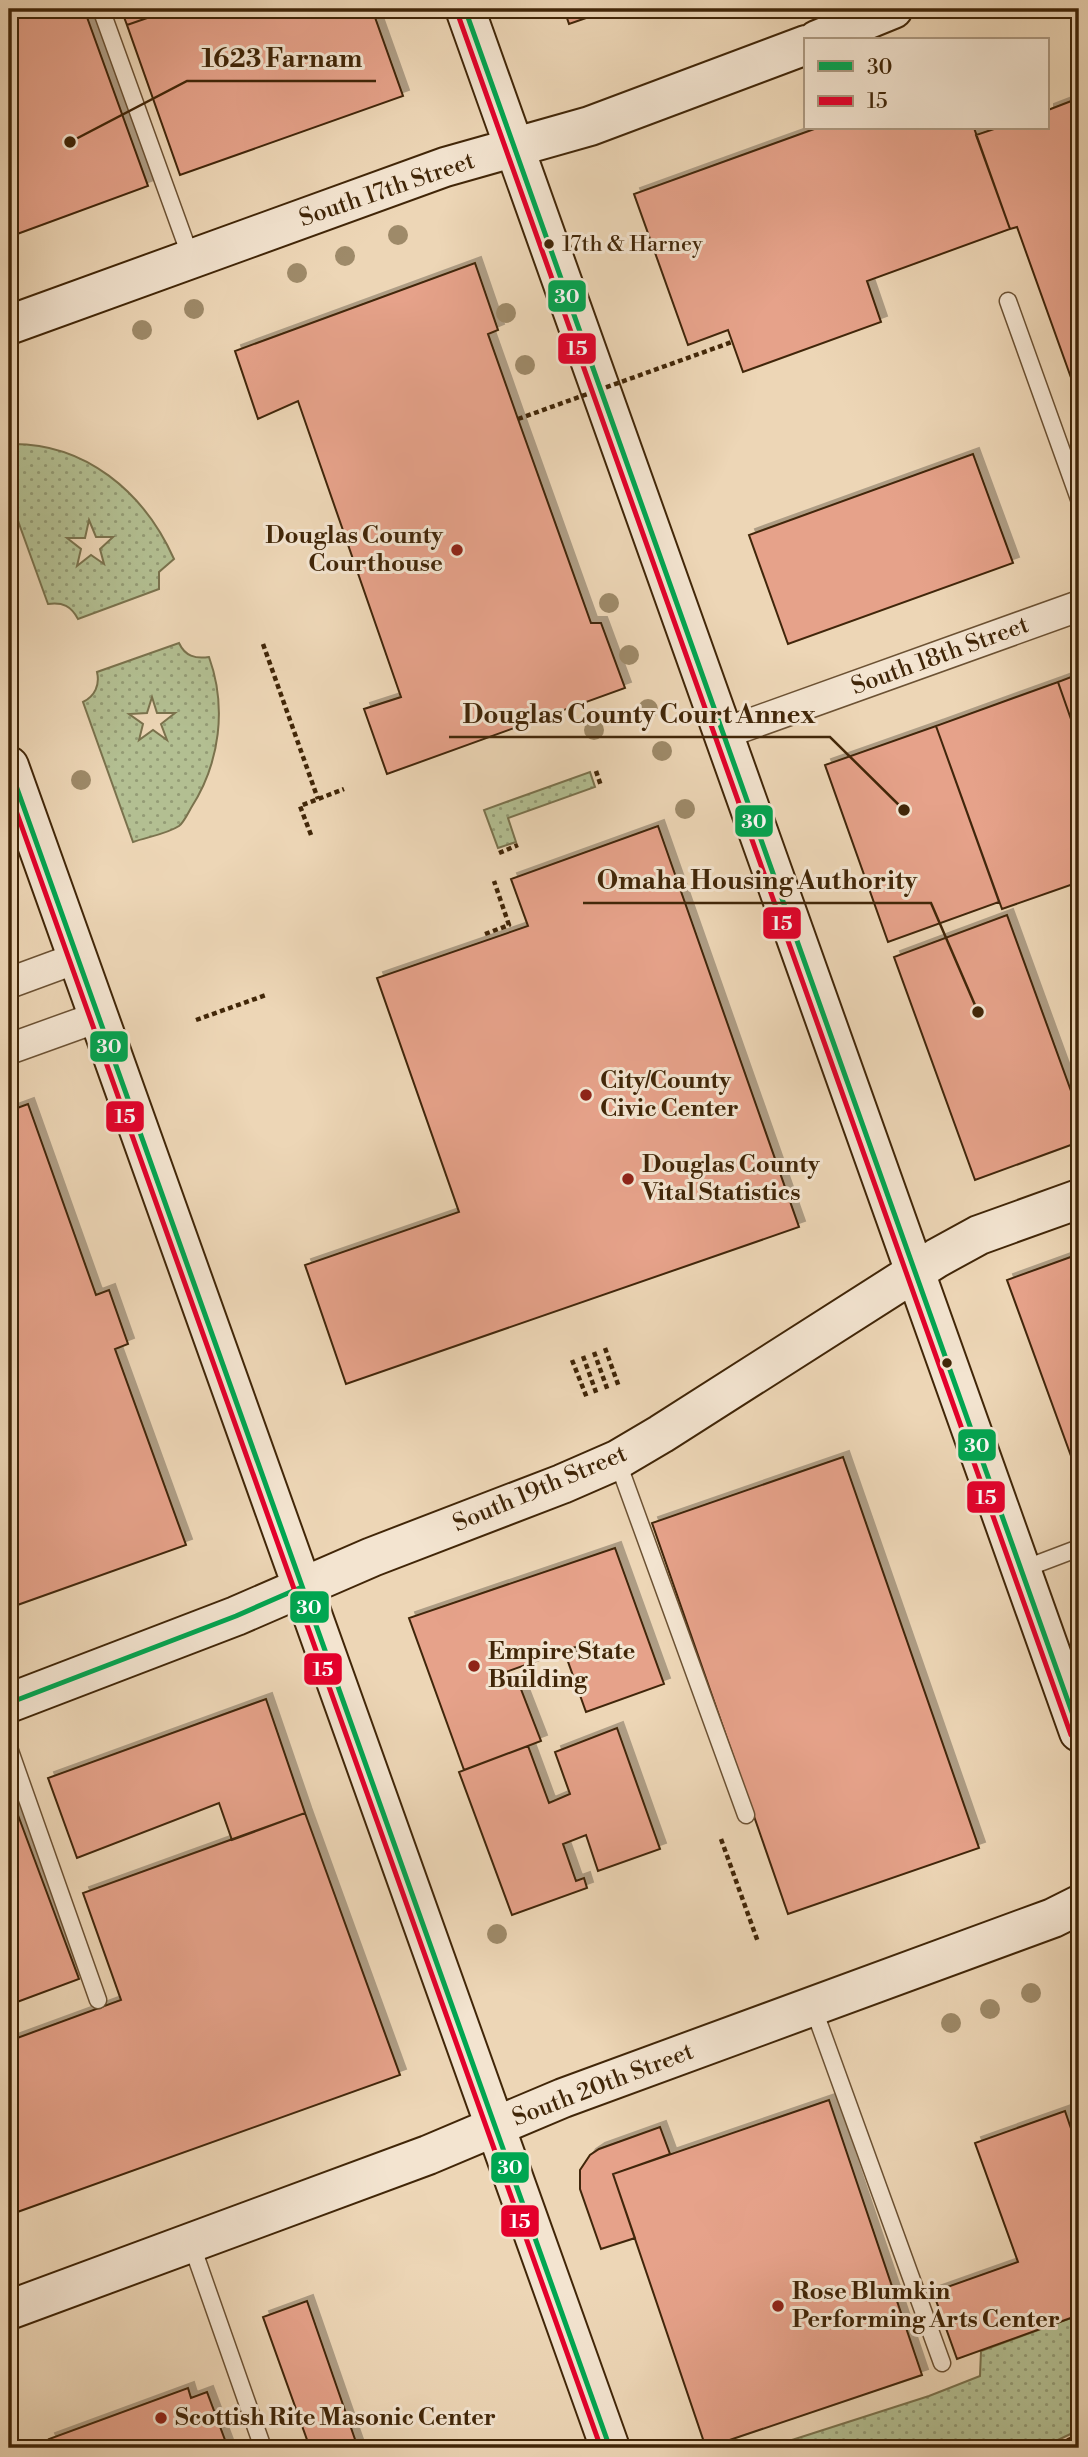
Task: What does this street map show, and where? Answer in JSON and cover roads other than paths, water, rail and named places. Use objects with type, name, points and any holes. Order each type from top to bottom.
[{"type":"main road","points":[[465,9],[1079,1732]]},
{"type":"main road","points":[[822,38],[893,9]]},
{"type":"main road","name":"South 17th Street","points":[[9,325],[445,167],[600,122],[804,46]]},
{"type":"main road","points":[[9,766],[610,2448]]},
{"type":"main road","name":"South 19th Street","points":[[9,1703],[236,1616],[382,1553],[569,1482],[617,1460],[846,1317],[914,1271],[979,1235],[1079,1199]]},
{"type":"main road","name":"South 20th Street","points":[[9,2310],[428,2155],[563,2098],[1053,1918],[1079,1905]]},
{"type":"street","name":"South 18th Street","points":[[722,734],[1079,606]]},
{"type":"street","points":[[9,983],[77,958]]},
{"type":"street","points":[[9,1049],[98,1017]]},
{"type":"lane","points":[[101,9],[191,258]]},
{"type":"lane","points":[[1008,301],[1079,499]]},
{"type":"lane","points":[[617,1460],[746,1815]]},
{"type":"lane","points":[[1021,1570],[1079,1548]]},
{"type":"lane","points":[[9,1748],[98,2000]]},
{"type":"lane","points":[[813,2007],[942,2363]]},
{"type":"lane","points":[[191,2243],[263,2448]]},
{"type":"place","name":"1623 Farnam","points":[[70,142]]},
{"type":"place","name":"17th & Harney","points":[[549,244]]},
{"type":"place","name":"Douglas County Courthouse","points":[[457,550]]},
{"type":"place","name":"Douglas County Court Annex","points":[[904,810]]},
{"type":"place","name":"Omaha Housing Authority","points":[[978,1012]]},
{"type":"place","name":"City/County Civic Center","points":[[586,1095]]},
{"type":"place","name":"Douglas County Vital Statistics","points":[[628,1179]]},
{"type":"place","name":"Empire State Building","points":[[474,1666]]},
{"type":"place","name":"Rose Blumkin Performing Arts Center","points":[[778,2306]]},
{"type":"place","name":"Scottish Rite Masonic Center","points":[[161,2418]]}]
